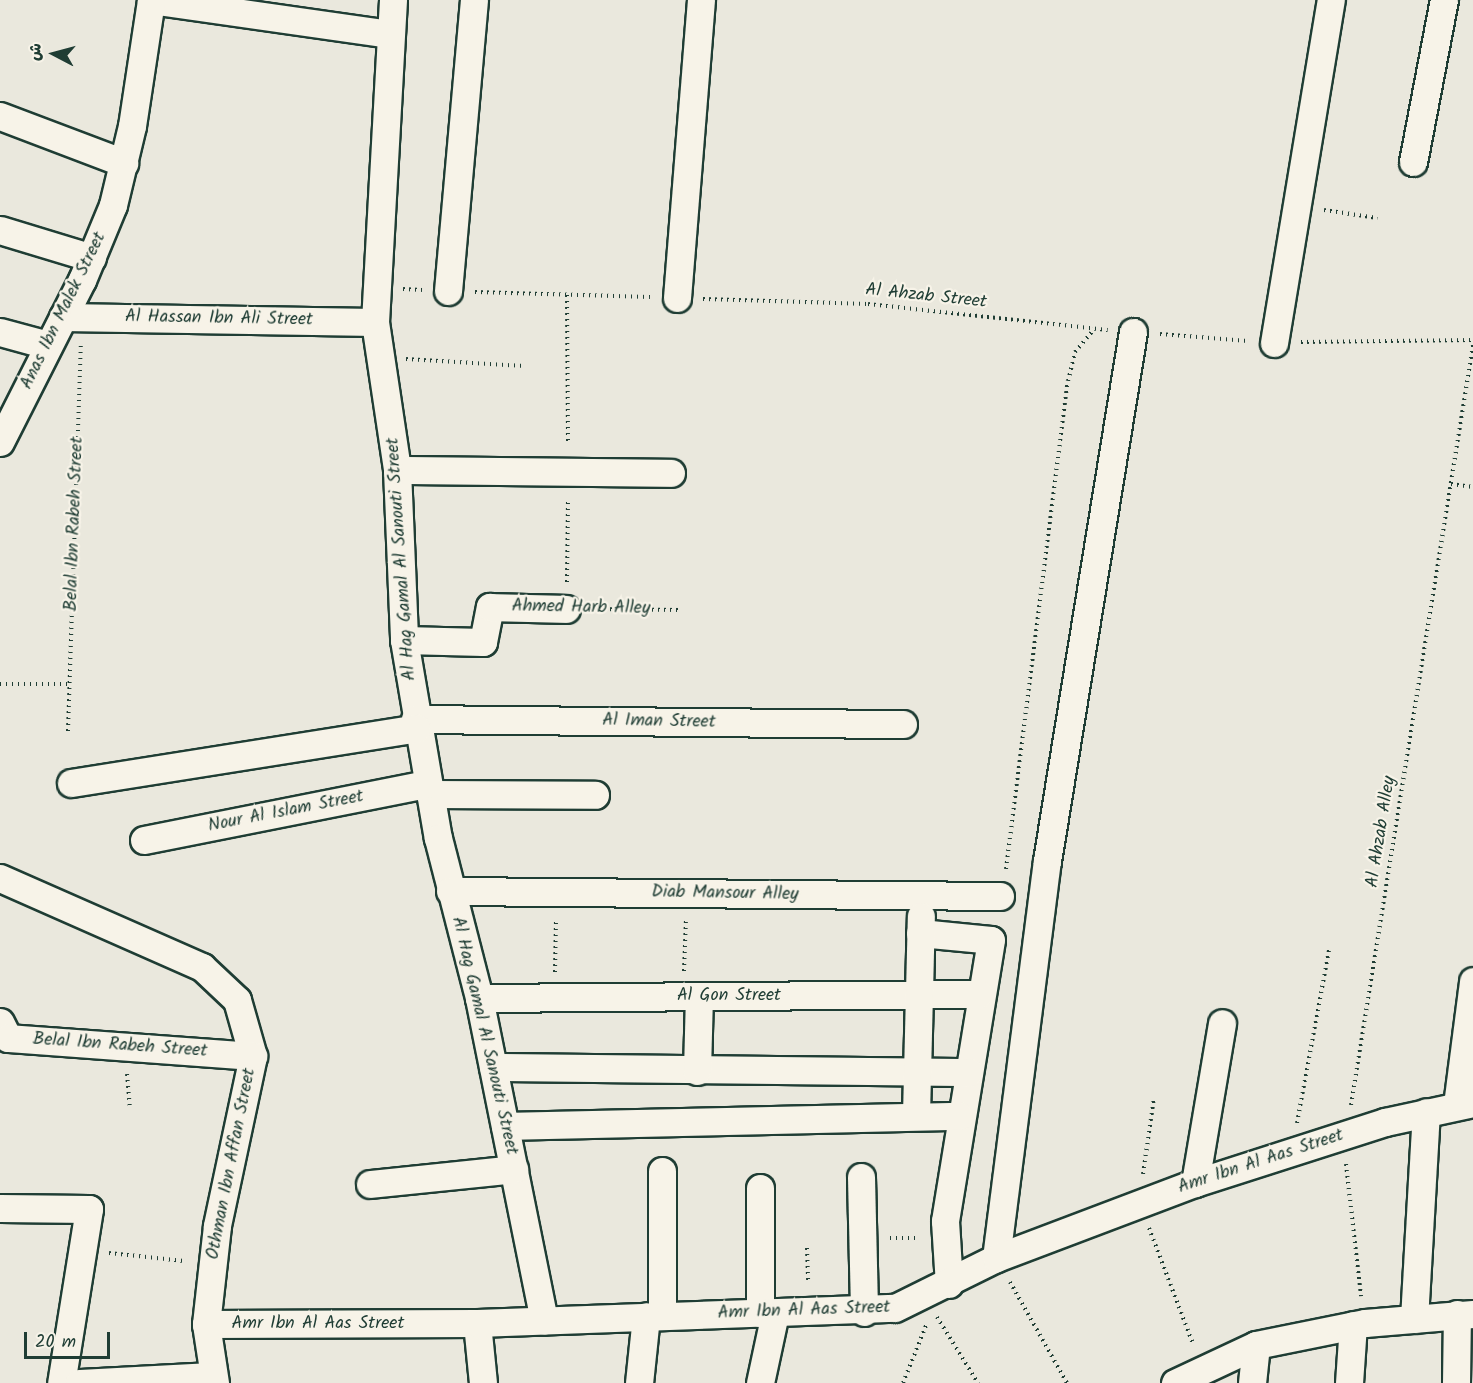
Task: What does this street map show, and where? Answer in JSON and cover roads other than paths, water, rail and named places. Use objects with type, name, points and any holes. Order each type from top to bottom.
[{"type":"street","points":[[151,0],[390,34]]},
{"type":"street","name":"Anas Ibn Malek Street","points":[[0,442],[48,345],[73,317],[124,163],[151,0]]},
{"type":"street","name":"Al Hag Gamal Al Sanouti Street","points":[[393,0],[375,288],[375,322],[397,470],[404,640],[416,724],[429,789],[450,891],[478,998],[493,1067],[544,1321]]},
{"type":"street","points":[[448,291],[474,0]]},
{"type":"street","points":[[677,298],[701,0]]},
{"type":"street","points":[[1274,343],[1293,205],[1331,0]]},
{"type":"street","points":[[1413,162],[1444,0]]},
{"type":"street","points":[[0,116],[124,163]]},
{"type":"street","points":[[0,230],[92,258]]},
{"type":"street","name":"Al Hassan Ibn Ali Street","points":[[73,317],[375,322]]},
{"type":"street","points":[[0,332],[48,345]]},
{"type":"street","points":[[996,1258],[1047,861],[1133,332]]},
{"type":"street","points":[[397,470],[671,473]]},
{"type":"street","name":"Ahmed Harb Alley","points":[[404,640],[483,642],[490,607],[566,609]]},
{"type":"street","name":"Al Iman Street","points":[[71,783],[416,724],[903,724]]},
{"type":"street","name":"Nour Al Islam Street","points":[[144,840],[429,789],[596,795]]},
{"type":"street","name":"Othman Ibn Affan Street","points":[[0,878],[222,981],[237,999],[253,1056],[213,1264],[206,1324],[213,1379]]},
{"type":"street","name":"Diab Mansour Alley","points":[[450,891],[1000,896]]},
{"type":"street","points":[[916,1116],[921,897]]},
{"type":"street","points":[[920,933],[990,938],[979,994],[943,1238],[949,1284]]},
{"type":"street","points":[[1465,1104],[1473,981]]},
{"type":"street","name":"Al Gon Street","points":[[478,998],[979,994]]},
{"type":"street","points":[[691,997],[697,1071]]},
{"type":"street","name":"Belal Ibn Rabeh Street","points":[[0,1022],[8,1038],[253,1056]]},
{"type":"street","points":[[1195,1183],[1222,1023]]},
{"type":"street","points":[[493,1067],[697,1071],[969,1072]]},
{"type":"street","name":"Amr Ibn Al Aas Street","points":[[206,1324],[477,1323],[654,1316],[864,1312],[909,1304],[996,1258],[1195,1183],[1347,1134],[1426,1112],[1465,1104]]},
{"type":"street","points":[[1414,1319],[1426,1112]]},
{"type":"street","points":[[505,1126],[960,1116]]},
{"type":"street","points":[[370,1185],[514,1169]]},
{"type":"street","points":[[639,1383],[654,1316],[662,1171]]},
{"type":"street","points":[[861,1177],[864,1312]]},
{"type":"street","points":[[760,1188],[767,1313],[760,1383]]},
{"type":"street","points":[[0,1208],[86,1206],[85,1250],[61,1383]]},
{"type":"street","points":[[1174,1383],[1256,1344],[1359,1324],[1465,1314],[1455,1383]]},
{"type":"street","points":[[477,1323],[483,1383]]},
{"type":"street","points":[[1349,1383],[1359,1324]]},
{"type":"street","points":[[1252,1383],[1256,1344]]},
{"type":"street","points":[[79,1383],[213,1379]]}]
